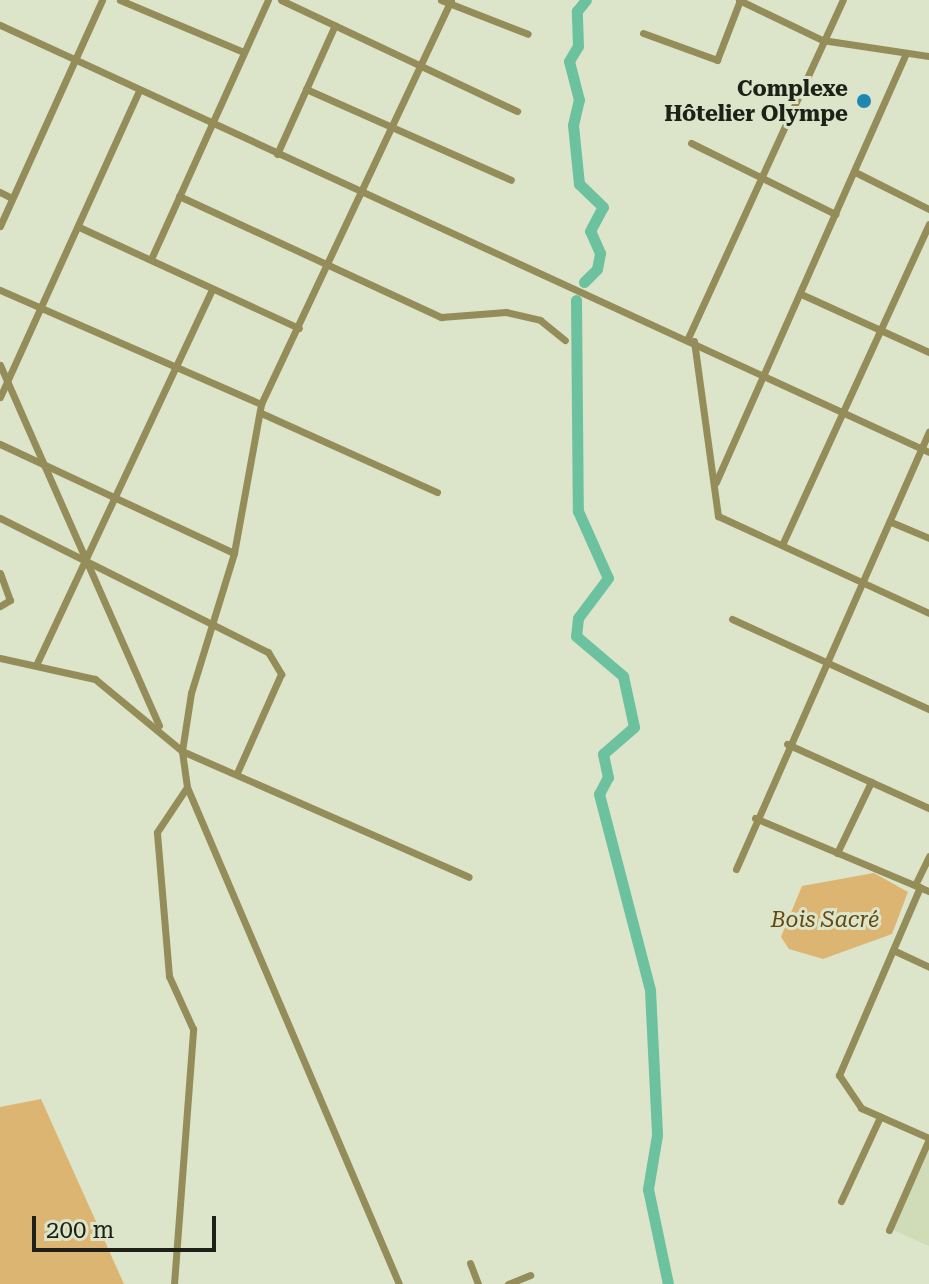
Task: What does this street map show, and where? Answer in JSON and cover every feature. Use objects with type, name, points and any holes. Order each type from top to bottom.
[{"type":"street","points":[[0,226],[102,0]]},
{"type":"street","points":[[120,0],[244,52]]},
{"type":"street","points":[[151,259],[268,0]]},
{"type":"street","points":[[281,0],[517,111]]},
{"type":"street","points":[[441,0],[528,34]]},
{"type":"street","points":[[643,33],[717,60],[739,0],[822,40],[929,56]]},
{"type":"street","points":[[764,12],[767,0]]},
{"type":"street","points":[[843,0],[758,177],[691,339],[716,482],[718,516],[929,613]]},
{"type":"street","points":[[399,1284],[187,787],[182,751],[213,620],[234,553],[261,404],[451,2]]},
{"type":"street","points":[[0,25],[211,125],[691,339],[925,450]]},
{"type":"street","points":[[277,154],[335,25]]},
{"type":"street","points":[[716,482],[768,377],[835,214],[906,54]]},
{"type":"street","points":[[306,89],[394,123],[511,180]]},
{"type":"street","points":[[0,397],[139,90]]},
{"type":"street","points":[[691,143],[835,214]]},
{"type":"street","points":[[855,172],[929,209]]},
{"type":"street","points":[[0,192],[12,198]]},
{"type":"street","points":[[179,196],[330,263],[441,317],[506,312],[540,320],[565,340]]},
{"type":"street","points":[[782,545],[840,409],[929,224]]},
{"type":"street","points":[[79,227],[299,328]]},
{"type":"street","points":[[37,663],[87,564],[212,289]]},
{"type":"street","points":[[0,290],[174,369],[261,404]]},
{"type":"street","points":[[801,294],[929,352]]},
{"type":"street","points":[[0,365],[161,729]]},
{"type":"street","points":[[261,413],[437,492]]},
{"type":"street","points":[[736,869],[787,744],[925,450],[929,432]]},
{"type":"street","points":[[0,444],[117,495],[234,553]]},
{"type":"street","points":[[0,518],[87,564],[213,620],[258,644],[281,674],[237,773]]},
{"type":"street","points":[[891,522],[929,538]]},
{"type":"street","points":[[0,573],[10,600],[0,606]]},
{"type":"street","points":[[732,619],[929,709]]},
{"type":"street","points":[[0,658],[37,663],[95,679],[161,729],[182,751],[469,877]]},
{"type":"street","points":[[787,744],[929,808]]},
{"type":"street","points":[[837,853],[871,782]]},
{"type":"street","points":[[174,1284],[193,1029],[169,976],[157,832],[187,787]]},
{"type":"street","points":[[755,818],[929,891]]},
{"type":"street","points":[[889,1230],[929,1138],[854,1103],[839,1075],[893,950],[929,856]]},
{"type":"street","points":[[893,950],[929,967]]},
{"type":"street","points":[[841,1201],[880,1117]]},
{"type":"street","points":[[470,1263],[478,1284]]},
{"type":"street","points":[[508,1284],[530,1275]]},
{"type":"shaded area","points":[[929,1149],[929,1246],[893,1230]]},
{"type":"green space","name":"Bois Sacré","points":[[874,873],[908,892],[892,934],[823,959],[789,949],[781,937],[802,886]]},
{"type":"green space","points":[[41,1099],[124,1284],[0,1284],[0,1107]]},
{"type":"waterway","points":[[584,282],[597,269],[600,253],[590,231],[603,207],[579,184],[573,125],[579,100],[569,61],[578,46],[577,11],[586,0]]},
{"type":"waterway","points":[[576,300],[578,511],[608,578],[578,618],[576,636],[623,676],[634,727],[603,754],[608,777],[599,794],[650,990],[657,1135],[648,1189],[668,1284]]},
{"type":"place","name":"Complexe Hôtelier Olympe","points":[[864,101]]}]
